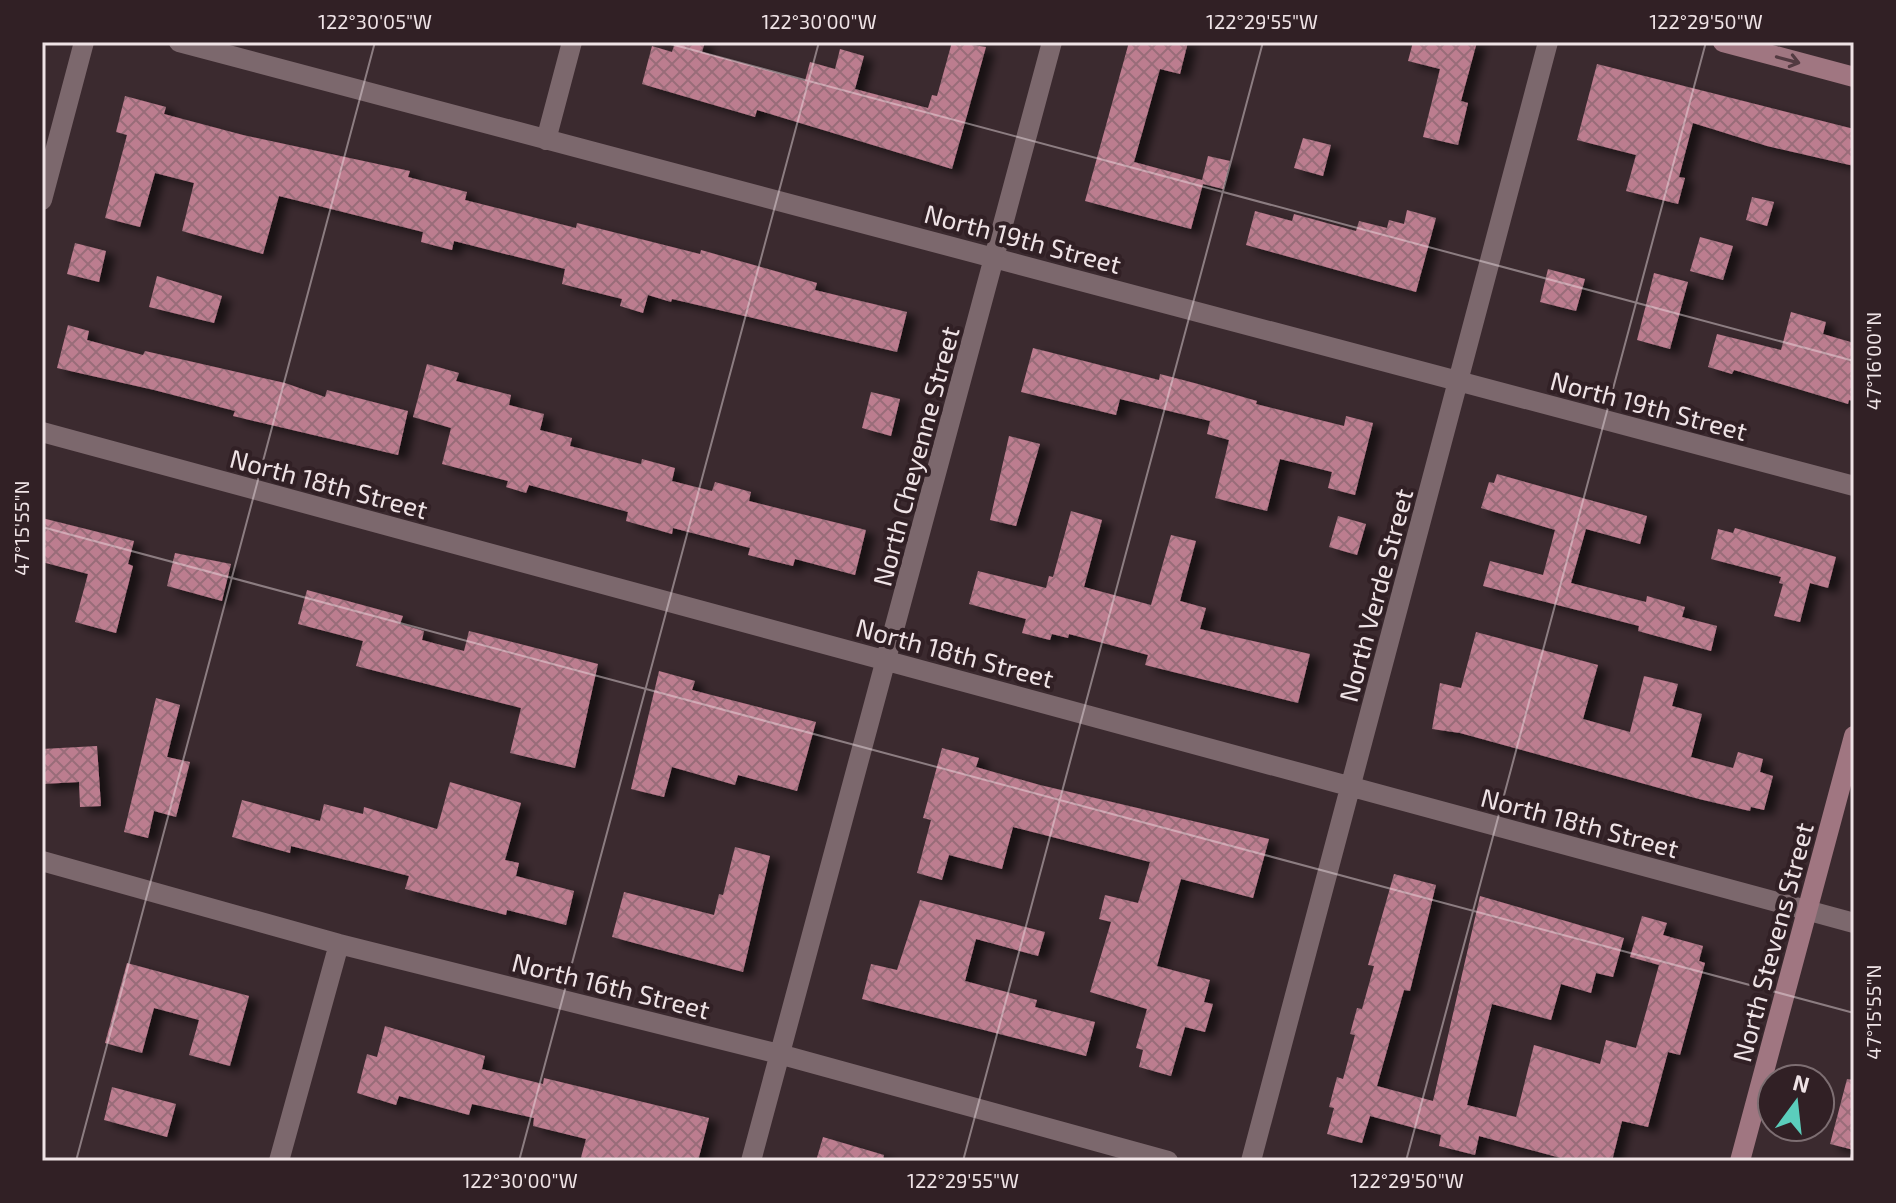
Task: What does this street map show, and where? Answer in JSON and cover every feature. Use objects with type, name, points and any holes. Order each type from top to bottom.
[{"type":"street","points":[[42,200],[84,42]]},
{"type":"street","name":"North 19th Street","points":[[179,42],[1854,486]]},
{"type":"street","points":[[546,140],[572,42]]},
{"type":"street","name":"North Cheyenne Street","points":[[751,1161],[888,661],[1052,42]]},
{"type":"street","name":"North Verde Street","points":[[1251,1161],[1353,787],[1548,42]]},
{"type":"street","points":[[1723,42],[1854,77]]},
{"type":"street","name":"North 18th Street","points":[[42,432],[1854,923]]},
{"type":"street","name":"North Stevens Street","points":[[1740,1161],[1854,736]]},
{"type":"street","name":"North 16th Street","points":[[42,861],[339,944],[779,1054],[1168,1161]]},
{"type":"street","points":[[279,1161],[339,944]]},
{"type":"building","points":[[675,42],[705,42],[702,52],[805,81],[810,62],[835,69],[840,49],[864,56],[855,89],[928,108],[932,95],[937,96],[952,42],[986,47],[952,169],[757,110],[755,117],[642,84],[652,46],[672,52]]},
{"type":"building","points":[[1129,42],[1188,42],[1180,74],[1160,69],[1134,162],[1202,180],[1208,156],[1230,161],[1223,189],[1203,184],[1191,229],[1085,201]]},
{"type":"building","points":[[1413,42],[1477,42],[1461,101],[1468,103],[1458,145],[1423,137],[1440,69],[1408,61]]},
{"type":"building","points":[[1597,64],[1854,129],[1854,166],[1767,146],[1693,123],[1679,177],[1685,178],[1678,204],[1626,191],[1636,155],[1577,140]]},
{"type":"building","points":[[125,96],[166,107],[164,114],[243,135],[410,171],[408,177],[467,192],[465,200],[576,228],[577,223],[700,254],[701,250],[817,283],[815,290],[907,312],[897,352],[648,295],[643,313],[620,306],[622,299],[562,284],[565,269],[454,241],[452,250],[421,242],[423,232],[279,196],[263,254],[182,231],[194,183],[155,173],[140,227],[105,218],[127,135],[116,132]]},
{"type":"building","points":[[1303,138],[1331,145],[1323,176],[1294,168]]},
{"type":"building","points":[[1752,197],[1774,202],[1767,226],[1746,220]]},
{"type":"building","points":[[1407,210],[1436,218],[1416,292],[1246,245],[1255,211],[1292,221],[1294,214],[1356,231],[1359,221],[1387,228],[1389,220],[1404,224]]},
{"type":"building","points":[[1700,237],[1733,246],[1723,280],[1690,271]]},
{"type":"building","points":[[75,243],[106,251],[99,282],[67,274]]},
{"type":"building","points":[[1548,269],[1585,279],[1576,311],[1540,302]]},
{"type":"building","points":[[1654,273],[1688,282],[1670,349],[1637,340]]},
{"type":"building","points":[[157,276],[222,296],[214,323],[149,307]]},
{"type":"building","points":[[1791,312],[1826,322],[1823,334],[1854,343],[1854,401],[1849,400],[1848,404],[1734,370],[1732,374],[1708,367],[1717,334],[1781,350]]},
{"type":"building","points":[[68,325],[89,331],[87,340],[143,355],[145,351],[285,383],[325,397],[327,390],[408,411],[398,455],[233,416],[235,411],[57,368]]},
{"type":"building","points":[[1033,348],[1159,380],[1160,374],[1257,401],[1256,404],[1344,426],[1346,416],[1373,423],[1355,495],[1328,488],[1332,472],[1280,459],[1267,511],[1215,498],[1229,440],[1207,434],[1210,421],[1120,399],[1116,415],[1021,392]]},
{"type":"building","points":[[427,364],[459,373],[456,381],[511,395],[509,405],[544,414],[540,430],[572,438],[570,446],[641,464],[642,459],[675,468],[672,481],[712,491],[715,482],[751,492],[749,501],[866,530],[855,575],[795,559],[793,566],[748,555],[750,548],[673,528],[672,534],[626,521],[628,512],[529,485],[526,493],[506,487],[508,481],[442,464],[451,428],[413,417]]},
{"type":"building","points":[[871,392],[900,399],[891,436],[862,428]]},
{"type":"building","points":[[1009,436],[1040,444],[1016,526],[990,520]]},
{"type":"building","points":[[1497,474],[1647,516],[1640,544],[1586,529],[1571,583],[1646,602],[1647,596],[1685,607],[1682,617],[1717,626],[1711,651],[1638,631],[1639,626],[1483,586],[1490,561],[1543,575],[1555,530],[1481,508],[1489,482],[1494,483]]},
{"type":"building","points":[[1071,511],[1102,520],[1084,587],[1151,605],[1171,535],[1196,541],[1180,601],[1206,608],[1200,629],[1310,654],[1298,703],[1145,665],[1148,655],[1069,634],[1068,638],[1052,634],[1050,640],[1022,633],[1026,619],[969,604],[978,571],[1046,588],[1049,576],[1053,577]]},
{"type":"building","points":[[1338,516],[1366,524],[1357,555],[1329,547]]},
{"type":"building","points":[[42,518],[134,541],[128,564],[133,566],[116,633],[75,622],[88,574],[42,562]]},
{"type":"building","points":[[1735,528],[1836,557],[1828,588],[1810,583],[1800,622],[1774,616],[1783,584],[1779,583],[1781,577],[1711,559],[1718,529],[1733,533]]},
{"type":"building","points":[[175,553],[231,564],[222,601],[167,586]]},
{"type":"building","points":[[307,590],[403,616],[400,624],[424,631],[422,640],[464,651],[469,631],[598,664],[575,768],[510,753],[521,708],[356,666],[363,641],[298,624]]},
{"type":"building","points":[[1476,632],[1598,665],[1583,719],[1630,732],[1644,676],[1678,684],[1672,706],[1702,714],[1691,757],[1733,768],[1738,752],[1763,759],[1760,772],[1773,776],[1764,810],[1751,807],[1750,811],[1699,799],[1460,733],[1432,729],[1440,683],[1461,688]]},
{"type":"building","points":[[659,671],[695,681],[692,690],[816,722],[797,791],[738,775],[735,785],[672,767],[664,797],[631,789]]},
{"type":"building","points":[[156,698],[180,705],[167,757],[190,762],[176,817],[154,811],[148,838],[124,832]]},
{"type":"building","points":[[97,746],[101,806],[80,807],[79,782],[42,784],[42,749]]},
{"type":"building","points":[[942,748],[979,758],[976,767],[1040,785],[1269,839],[1253,898],[1181,879],[1157,966],[1210,980],[1204,1002],[1213,1004],[1205,1032],[1185,1027],[1171,1076],[1139,1067],[1143,1050],[1136,1048],[1147,1009],[1090,992],[1111,922],[1099,919],[1105,895],[1138,903],[1150,862],[1013,827],[1002,869],[949,855],[942,880],[917,873],[931,820],[923,818]]},
{"type":"building","points":[[450,782],[521,803],[505,860],[519,863],[516,876],[574,891],[566,925],[507,910],[506,915],[405,889],[409,876],[291,846],[290,853],[232,837],[242,800],[320,821],[324,804],[363,814],[364,807],[437,829]]},
{"type":"building","points":[[735,847],[770,856],[743,972],[612,937],[624,892],[714,915],[719,894],[723,895]]},
{"type":"building","points":[[1394,874],[1436,885],[1410,991],[1404,990],[1377,1086],[1433,1101],[1480,896],[1624,938],[1613,977],[1596,973],[1591,993],[1561,984],[1551,1020],[1492,1004],[1467,1105],[1516,1117],[1534,1045],[1600,1064],[1606,1040],[1636,1048],[1659,965],[1630,957],[1642,916],[1667,923],[1663,935],[1703,946],[1699,961],[1705,963],[1680,1055],[1668,1052],[1648,1127],[1622,1121],[1612,1161],[1572,1161],[1479,1136],[1475,1155],[1439,1146],[1441,1135],[1370,1116],[1362,1143],[1327,1134],[1334,1108],[1329,1107],[1337,1077],[1343,1079],[1355,1035],[1350,1034],[1357,1008],[1362,1009],[1374,966],[1368,965]]},
{"type":"building","points":[[920,900],[1045,932],[1038,956],[976,939],[965,981],[1037,1000],[1035,1007],[1095,1022],[1086,1056],[862,999],[871,964],[897,970]]},
{"type":"building","points":[[127,963],[249,996],[230,1066],[189,1055],[199,1020],[154,1008],[142,1053],[105,1043]]},
{"type":"building","points":[[385,1026],[485,1056],[482,1069],[543,1084],[544,1078],[709,1118],[698,1161],[580,1161],[586,1139],[533,1126],[534,1118],[472,1104],[469,1115],[399,1096],[396,1105],[357,1093],[367,1054],[377,1057]]},
{"type":"building","points":[[1847,1079],[1854,1080],[1854,1150],[1830,1144],[1836,1143],[1836,1121]]},
{"type":"building","points":[[112,1087],[176,1104],[167,1137],[104,1120]]},
{"type":"building","points":[[823,1137],[884,1155],[883,1161],[816,1161]]}]
